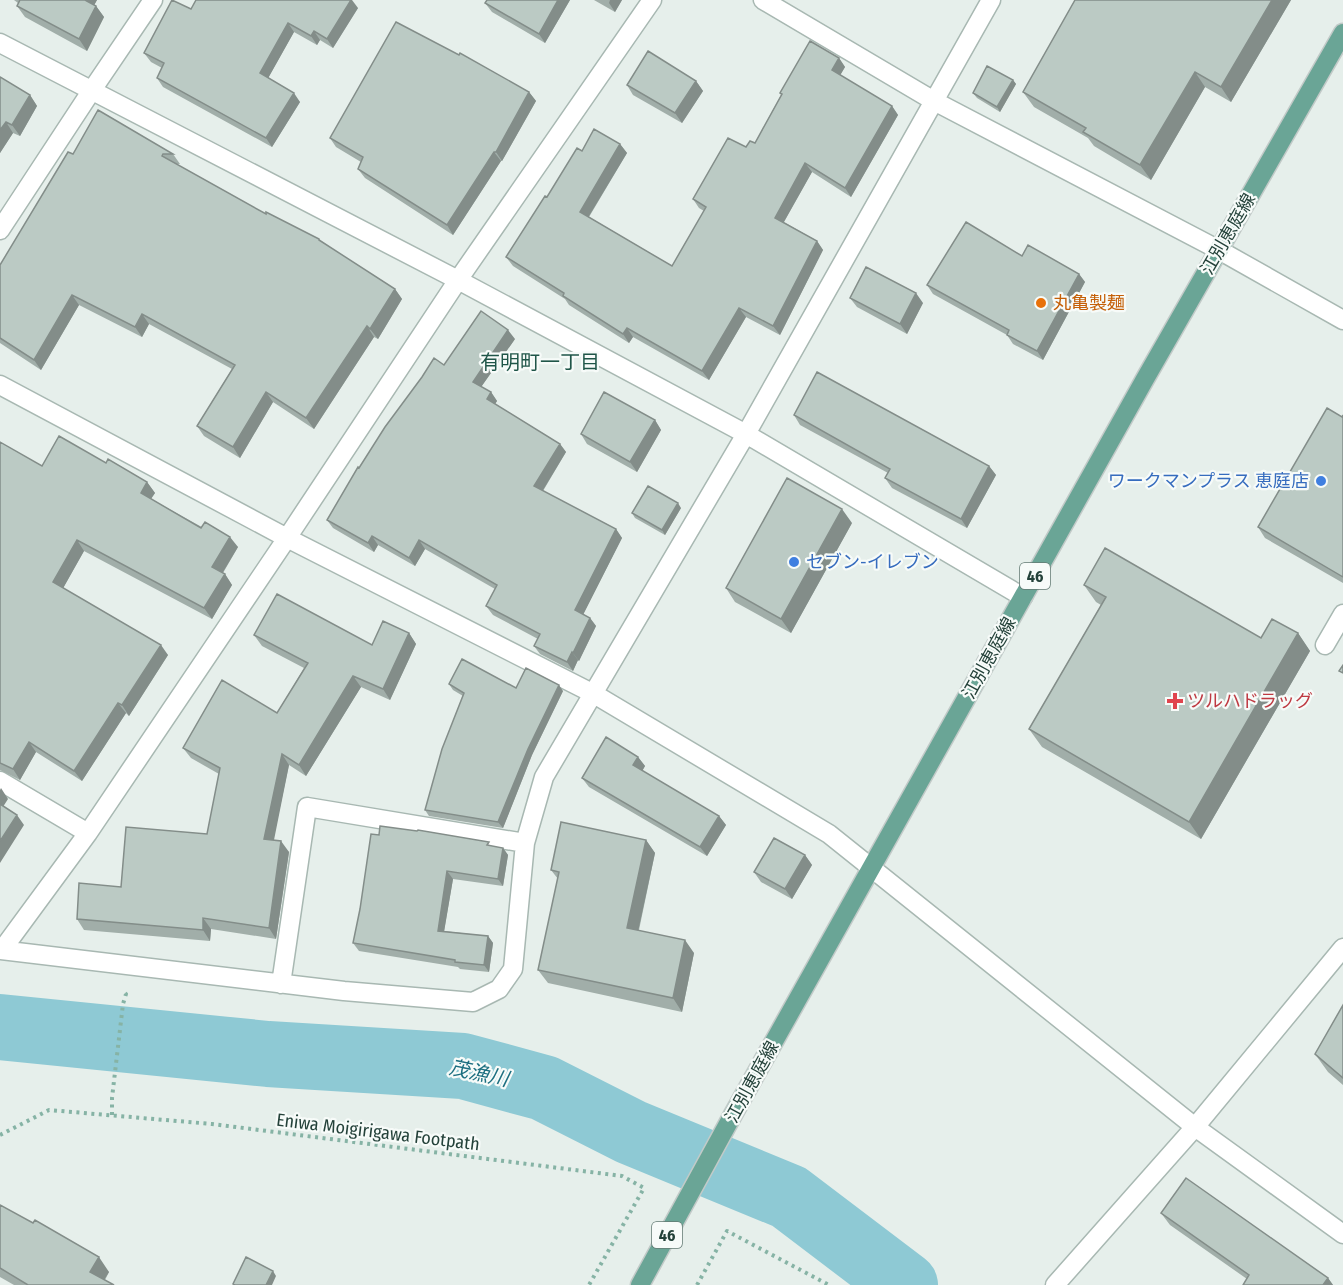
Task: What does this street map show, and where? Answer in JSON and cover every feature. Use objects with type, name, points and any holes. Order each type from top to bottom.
[{"type":"main road","name":"江別恵庭線","points":[[639,1285],[1023,597],[1343,33]]},
{"type":"street","points":[[0,230],[153,0]]},
{"type":"street","points":[[652,0],[458,280],[88,833],[1,950],[344,991],[473,1002],[499,989],[513,969],[525,843],[544,777],[746,434],[991,0]]},
{"type":"street","points":[[764,0],[934,101],[1219,250],[1343,320]]},
{"type":"street","points":[[0,43],[458,280],[746,434],[1023,597]]},
{"type":"street","points":[[0,385],[287,538],[594,693],[829,834],[1195,1127],[1343,1234]]},
{"type":"street","points":[[1325,645],[1343,614]]},
{"type":"street","points":[[0,781],[88,833]]},
{"type":"street","points":[[281,984],[307,807],[525,843]]},
{"type":"street","points":[[1055,1285],[1195,1127],[1343,948]]},
{"type":"path","points":[[112,1116],[123,1004]]},
{"type":"path","name":"Eniwa Moigirigawa Footpath","points":[[0,1135],[49,1110],[212,1124],[622,1176],[644,1188],[589,1285]]},
{"type":"path","points":[[697,1285],[726,1231],[830,1285]]},
{"type":"building","points":[[20,0],[85,0],[96,6],[79,39],[17,6]]},
{"type":"building","points":[[172,0],[191,9],[196,0],[351,0],[327,39],[314,31],[311,36],[288,23],[260,73],[294,93],[266,138],[157,78],[164,63],[144,53]]},
{"type":"building","points":[[487,0],[558,0],[539,34],[485,3]]},
{"type":"building","points":[[1075,0],[1272,0],[1221,87],[1195,72],[1140,165],[1083,132],[1086,128],[1023,92]]},
{"type":"building","points":[[396,22],[459,55],[460,53],[529,92],[496,152],[447,225],[358,169],[363,157],[330,138]]},
{"type":"building","points":[[810,41],[839,58],[832,70],[892,106],[845,188],[805,163],[775,218],[817,241],[773,326],[739,308],[702,371],[627,328],[623,334],[563,296],[564,293],[506,257],[577,148],[582,151],[594,129],[620,144],[580,212],[672,266],[706,207],[693,199],[728,138],[746,147],[750,141],[755,143]]},
{"type":"building","points":[[648,51],[696,81],[675,113],[627,85]]},
{"type":"building","points":[[987,66],[1013,80],[997,107],[973,93]]},
{"type":"building","points":[[0,77],[30,95],[12,125],[6,122],[0,130]]},
{"type":"building","points":[[98,110],[173,154],[162,156],[266,214],[266,212],[319,239],[395,289],[370,329],[367,326],[306,418],[266,392],[233,447],[197,426],[235,365],[142,314],[135,327],[72,295],[34,360],[0,338],[0,265],[68,152],[73,154]]},
{"type":"building","points":[[966,222],[1022,256],[1028,245],[1079,274],[1037,351],[1007,335],[1009,330],[927,285]]},
{"type":"building","points":[[866,267],[916,293],[900,324],[850,298]]},
{"type":"building","points":[[481,311],[508,330],[473,382],[491,392],[487,399],[560,444],[534,486],[616,529],[575,610],[590,618],[567,662],[534,646],[540,634],[486,606],[497,585],[419,540],[409,558],[372,536],[368,543],[327,520],[358,467],[434,358],[444,365]]},
{"type":"building","points":[[817,372],[989,466],[961,519],[885,478],[890,469],[794,415]]},
{"type":"building","points":[[604,392],[655,420],[630,462],[581,434]]},
{"type":"building","name":"ワークマンプラス 恵庭店","points":[[1327,408],[1342,417],[1343,415],[1343,577],[1258,527]]},
{"type":"building","points":[[59,436],[106,463],[108,459],[147,482],[141,493],[201,528],[205,522],[230,537],[212,567],[225,574],[204,608],[77,540],[53,582],[161,645],[122,705],[118,703],[74,771],[29,742],[13,769],[0,763],[0,442],[42,466]]},
{"type":"building","name":"セブン-イレブン","points":[[787,478],[842,509],[781,619],[726,588]]},
{"type":"building","points":[[648,486],[678,503],[662,530],[632,513]]},
{"type":"building","name":"ツルハドラッグ","points":[[1105,548],[1261,638],[1272,619],[1298,633],[1189,822],[1029,729],[1106,597],[1084,585]]},
{"type":"building","points":[[277,594],[372,645],[383,621],[409,633],[383,689],[353,676],[299,765],[282,754],[264,839],[281,841],[269,928],[203,918],[203,930],[77,919],[79,883],[121,887],[126,827],[207,834],[220,768],[183,748],[222,680],[277,713],[308,663],[254,635]]},
{"type":"building","points":[[462,659],[516,688],[526,668],[559,685],[528,749],[498,822],[425,810],[442,749],[464,693],[449,684]]},
{"type":"building","points":[[606,737],[638,757],[633,765],[719,816],[700,847],[582,778]]},
{"type":"building","points":[[0,804],[17,815],[0,841]]},
{"type":"building","points":[[561,822],[646,840],[627,928],[685,940],[673,998],[538,970],[559,872],[551,870]]},
{"type":"building","points":[[380,826],[489,842],[487,845],[503,848],[498,879],[447,871],[438,931],[488,936],[484,965],[455,962],[455,960],[353,943],[371,834],[379,835]]},
{"type":"building","points":[[774,838],[805,855],[785,889],[754,872]]},
{"type":"building","points":[[1343,1005],[1343,1078],[1315,1054]]},
{"type":"building","points":[[1186,1178],[1328,1278],[1323,1285],[1243,1285],[1249,1275],[1161,1213]]},
{"type":"building","points":[[0,1205],[33,1223],[35,1220],[99,1257],[90,1272],[114,1285],[28,1285],[0,1268]]},
{"type":"building","points":[[246,1257],[273,1271],[266,1285],[233,1284]]},
{"type":"waterway","name":"茂漁川","points":[[0,1027],[268,1054],[463,1066],[544,1088],[631,1132],[789,1197],[905,1285]]},
{"type":"place","name":"丸亀製麺","points":[[1041,303]]},
{"type":"place","name":"ワークマンプラス 恵庭店","points":[[1321,481]]},
{"type":"place","name":"セブン-イレブン","points":[[794,562]]},
{"type":"place","name":"ツルハドラッグ","points":[[1175,701]]},
{"type":"district","name":"有明町一丁目","points":[[540,362]]}]
